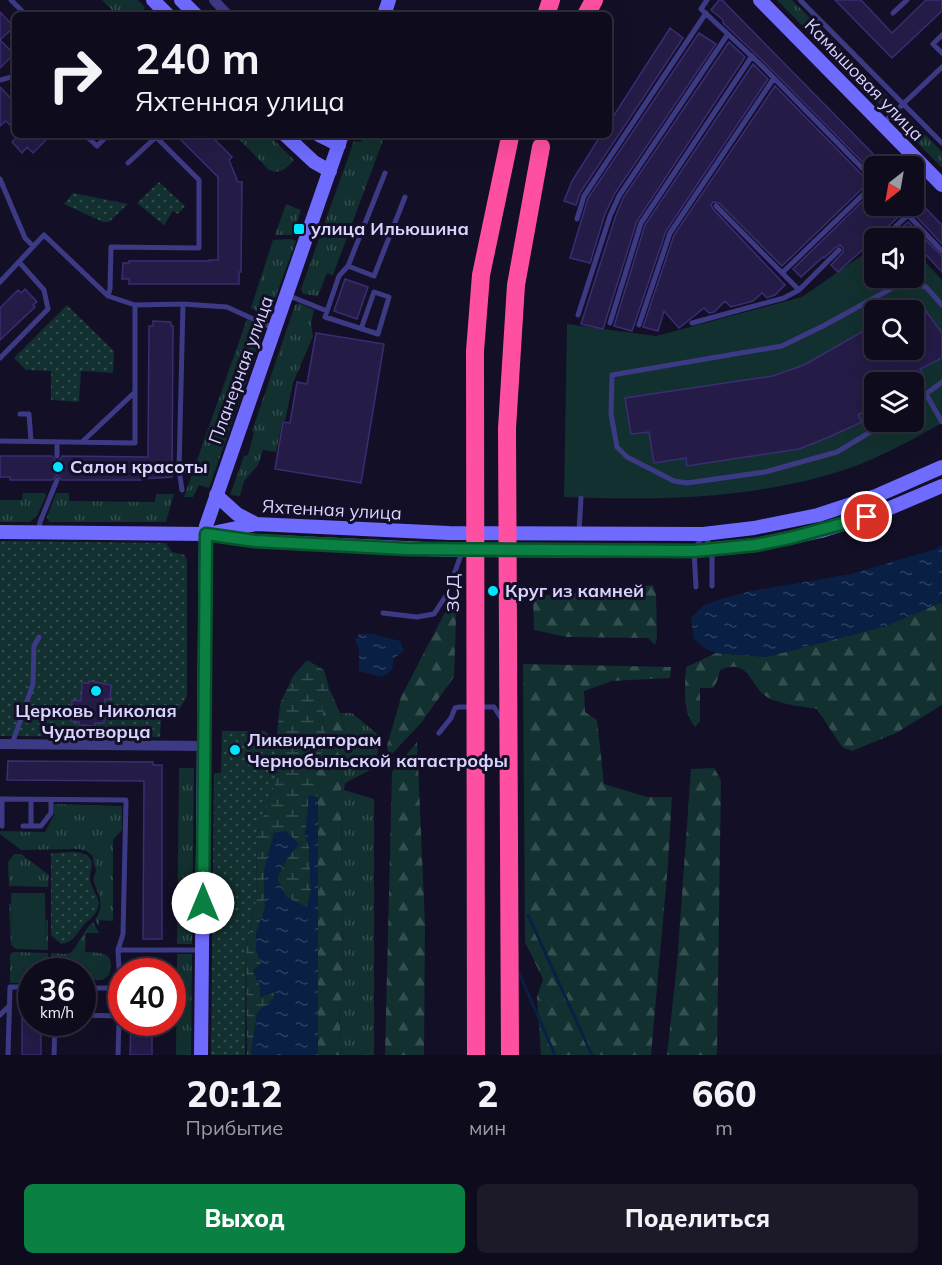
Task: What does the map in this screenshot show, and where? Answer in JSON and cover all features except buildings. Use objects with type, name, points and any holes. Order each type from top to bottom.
[{"type":"highway","name":"ЗСД","points":[[476,1055],[475,351],[481,275],[509,138]]},
{"type":"highway","points":[[510,1055],[507,428],[516,285],[543,138]]},
{"type":"main road","points":[[181,0],[193,12]]},
{"type":"main road","name":"Камышовая улица","points":[[760,0],[882,124],[908,156]]},
{"type":"main road","points":[[288,138],[314,162],[330,171]]},
{"type":"main road","name":"Планерная улица","points":[[201,1055],[206,534],[209,515],[340,140]]},
{"type":"main road","name":"Камышовая улица","points":[[924,173],[942,186]]},
{"type":"main road","name":"Яхтенная улица","points":[[206,534],[255,524],[428,532],[703,534],[754,528],[818,515],[876,496],[942,467]]},
{"type":"main road","name":"Яхтенная улица","points":[[206,534],[255,541],[462,550],[694,551],[756,545],[821,531],[883,512],[942,486]]},
{"type":"main road","points":[[216,495],[237,514],[255,524]]},
{"type":"main road","points":[[0,532],[206,534]]},
{"type":"street","points":[[214,0],[225,12]]},
{"type":"street","points":[[0,744],[204,746]]},
{"type":"lane","points":[[11,0],[23,12]]},
{"type":"lane","points":[[707,0],[701,9],[752,56],[864,172]]},
{"type":"lane","points":[[800,0],[942,143]]},
{"type":"lane","points":[[893,14],[907,0]]},
{"type":"lane","points":[[577,219],[584,196],[706,13]]},
{"type":"lane","points":[[578,315],[610,216],[620,196],[728,34]]},
{"type":"lane","points":[[942,34],[933,44],[942,53]]},
{"type":"lane","points":[[610,323],[641,223],[752,56]]},
{"type":"lane","points":[[882,124],[942,67]]},
{"type":"lane","points":[[639,325],[670,234],[774,78]]},
{"type":"lane","points":[[88,138],[97,146],[105,138]]},
{"type":"lane","points":[[128,164],[153,138]]},
{"type":"lane","points":[[108,296],[111,247],[199,248],[199,180],[157,138]]},
{"type":"lane","points":[[361,329],[374,292],[388,297],[378,334],[361,329],[325,317],[339,276],[348,266],[385,173]]},
{"type":"lane","points":[[0,179],[25,238],[33,246]]},
{"type":"lane","points":[[782,273],[864,192]]},
{"type":"lane","points":[[348,266],[374,276],[405,196]]},
{"type":"lane","points":[[716,206],[799,290]]},
{"type":"lane","points":[[894,228],[908,215],[920,228]]},
{"type":"lane","points":[[924,232],[942,252]]},
{"type":"lane","points":[[0,282],[44,235],[108,296],[135,304],[227,307],[274,328]]},
{"type":"lane","points":[[692,323],[784,298],[799,290],[839,249]]},
{"type":"lane","points":[[0,358],[48,309],[44,290],[19,262]]},
{"type":"lane","points":[[870,432],[837,452],[765,472],[687,483],[674,481],[627,457],[617,447],[611,414],[612,375],[782,346],[825,326],[896,286],[910,283],[926,287],[942,305]]},
{"type":"lane","points":[[287,295],[327,311]]},
{"type":"lane","points":[[0,441],[135,443],[135,304]]},
{"type":"lane","points":[[182,490],[179,469],[183,304]]},
{"type":"lane","points":[[942,382],[926,394],[942,422]]},
{"type":"lane","points":[[82,442],[135,392]]},
{"type":"lane","points":[[20,414],[29,414],[31,441]]},
{"type":"lane","points":[[57,442],[57,456]]},
{"type":"lane","points":[[39,532],[40,522],[57,480]]},
{"type":"lane","points":[[579,533],[581,498]]},
{"type":"lane","points":[[703,534],[712,549],[712,586]]},
{"type":"lane","points":[[696,586],[694,551],[703,534]]},
{"type":"lane","points":[[383,613],[417,617],[434,614],[447,594],[462,550]]},
{"type":"lane","points":[[12,744],[33,684],[34,646],[39,638]]},
{"type":"lane","points":[[439,733],[451,718],[454,708],[459,707],[494,707],[505,724],[506,880]]},
{"type":"lane","points":[[2,826],[1,799],[126,800],[123,934],[118,950],[118,958]]},
{"type":"lane","points":[[31,800],[31,826]]},
{"type":"lane","points":[[23,826],[41,826],[51,813],[51,800]]},
{"type":"lane","points":[[118,950],[202,950]]},
{"type":"lane","points":[[8,1055],[10,987],[18,987]]},
{"type":"lane","points":[[0,1015],[9,1006]]},
{"type":"lane","points":[[54,1036],[54,1055]]},
{"type":"lane","points":[[118,1036],[118,1055]]},
{"type":"green space","points":[[102,0],[138,0],[145,7],[143,12],[114,12]]},
{"type":"green space","points":[[777,0],[792,0],[889,98],[890,106],[882,107]]},
{"type":"green space","points":[[903,116],[908,117],[942,152],[942,168],[900,125],[899,120]]},
{"type":"green space","points":[[238,138],[272,138],[294,160],[280,171],[269,170]]},
{"type":"green space","points":[[362,138],[384,138],[333,275],[327,273],[318,296],[303,294],[301,289],[354,141],[361,142]]},
{"type":"green space","points":[[159,182],[185,206],[178,214],[173,211],[164,225],[137,203]]},
{"type":"green space","points":[[73,193],[128,204],[109,222],[103,222],[64,204]]},
{"type":"green space","points":[[286,204],[301,210],[293,235],[275,235]]},
{"type":"green space","points":[[273,240],[296,241],[268,318],[251,308]]},
{"type":"green space","points":[[864,254],[864,288],[924,288],[924,261],[942,280],[942,423],[859,465],[778,487],[671,498],[564,497],[567,324],[656,336],[802,297]]},
{"type":"green space","points":[[299,303],[314,310],[311,324],[313,336],[293,383],[276,452],[263,450],[258,465],[244,481],[240,496],[230,495],[244,456],[248,455],[254,432],[252,431],[295,305]]},
{"type":"green space","points":[[67,305],[114,351],[113,373],[81,371],[79,402],[51,400],[51,371],[26,370],[14,358]]},
{"type":"green space","points":[[247,319],[265,328],[209,488],[199,485],[193,497],[184,497]]},
{"type":"green space","points":[[23,493],[45,493],[46,496],[37,516],[30,522],[0,522],[0,500],[22,500]]},
{"type":"green space","points":[[56,493],[69,493],[69,501],[155,502],[156,494],[174,494],[166,522],[49,522],[47,517]]},
{"type":"green space","points":[[0,541],[166,543],[172,552],[185,555],[187,561],[187,696],[176,715],[161,718],[160,737],[0,736]]},
{"type":"green space","points":[[653,585],[656,594],[657,638],[655,645],[648,638],[567,637],[534,630],[533,597]]},
{"type":"green space","points":[[457,589],[454,677],[421,723],[389,757],[387,746],[401,697]]},
{"type":"green space","points":[[942,602],[942,705],[896,733],[852,751],[842,747],[817,709],[785,704],[767,697],[744,670],[738,667],[720,670],[713,688],[700,688],[700,721],[695,727],[691,721],[685,698],[686,667],[716,653],[766,657],[886,626]]},
{"type":"green space","points":[[307,660],[324,670],[329,688],[322,708],[326,739],[317,768],[318,798],[309,796],[305,836],[309,847],[311,890],[307,908],[286,897],[277,878],[286,860],[264,870],[265,908],[256,933],[256,949],[261,963],[253,971],[260,986],[261,997],[275,991],[274,998],[257,1013],[251,1055],[247,1055],[246,948],[257,896],[256,836],[278,775],[276,745],[280,704],[293,676]]},
{"type":"green space","points":[[523,664],[671,667],[670,678],[612,681],[584,691],[585,712],[597,720],[604,784],[647,797],[672,797],[651,1055],[541,1055],[537,997],[543,979],[525,942]]},
{"type":"green space","points":[[329,688],[340,713],[347,738],[341,786],[343,990],[339,1011],[342,1055],[318,1055],[317,768],[326,739],[322,708]]},
{"type":"green space","points":[[340,713],[352,713],[381,737],[374,768],[345,783],[344,790],[374,799],[374,1055],[342,1055],[339,1011],[343,990],[341,786],[347,738]]},
{"type":"green space","points":[[222,731],[265,731],[276,745],[278,775],[256,836],[257,896],[246,948],[245,1055],[211,1055],[214,773],[221,773]]},
{"type":"green space","points":[[417,742],[425,924],[424,1055],[385,1055],[392,772]]},
{"type":"green space","points":[[179,768],[194,768],[192,944],[177,944]]},
{"type":"green space","points":[[714,768],[721,780],[717,1055],[667,1055],[677,964],[691,769]]},
{"type":"green space","points":[[54,804],[122,806],[122,830],[113,840],[113,921],[99,920],[99,926],[95,920],[100,905],[93,880],[96,870],[92,855],[80,849],[21,850],[0,834],[0,831],[45,832],[54,815]]},
{"type":"green space","points":[[76,852],[88,856],[92,861],[90,881],[98,900],[98,909],[94,915],[73,938],[61,944],[51,935],[51,853]]},
{"type":"green space","points":[[14,854],[21,854],[49,875],[48,887],[9,887],[8,862]]},
{"type":"green space","points":[[11,893],[45,893],[46,942],[12,943]]},
{"type":"green space","points":[[9,904],[11,904],[12,942],[46,942],[46,920],[48,920],[48,950],[16,949],[11,945]]},
{"type":"green space","points":[[93,922],[99,933],[86,933],[85,952],[106,955],[109,958],[108,976],[103,980],[96,980],[96,958],[51,958],[51,953],[72,952]]},
{"type":"green space","points":[[13,952],[48,953],[48,958],[18,958],[18,983],[10,983],[10,955]]},
{"type":"green space","points":[[177,954],[192,954],[191,1055],[176,1055],[176,1036],[186,1036],[186,958],[177,958]]},
{"type":"water","points":[[942,545],[942,602],[886,626],[766,657],[716,653],[704,648],[694,639],[691,618],[703,606],[717,600],[751,591],[851,574],[936,549]]},
{"type":"water","points":[[359,634],[372,634],[400,641],[404,651],[394,658],[392,670],[382,677],[359,671],[359,649],[355,640]]},
{"type":"water","points":[[309,795],[318,798],[318,1055],[251,1055],[257,1013],[274,998],[274,991],[260,997],[260,985],[253,971],[261,963],[256,949],[256,933],[265,908],[264,870],[274,833],[286,831],[299,844],[286,860],[277,878],[286,897],[307,907],[311,890],[309,847],[305,836]]},
{"type":"waterway","points":[[528,915],[592,1055]]},
{"type":"waterway","points":[[517,968],[555,1055]]},
{"type":"place","name":"улица Ильюшина","points":[[299,229]]},
{"type":"place","name":"Салон красоты","points":[[58,467]]},
{"type":"place","name":"Круг из камней","points":[[493,591]]},
{"type":"place","name":"Церковь Николая Чудотворца","points":[[96,691]]},
{"type":"place","name":"Ликвидаторам Чернобыльской катастрофы","points":[[235,750]]},
{"type":"route","points":[[203,903],[206,534],[255,541],[407,549],[694,551],[756,545],[821,531],[867,517]]}]
